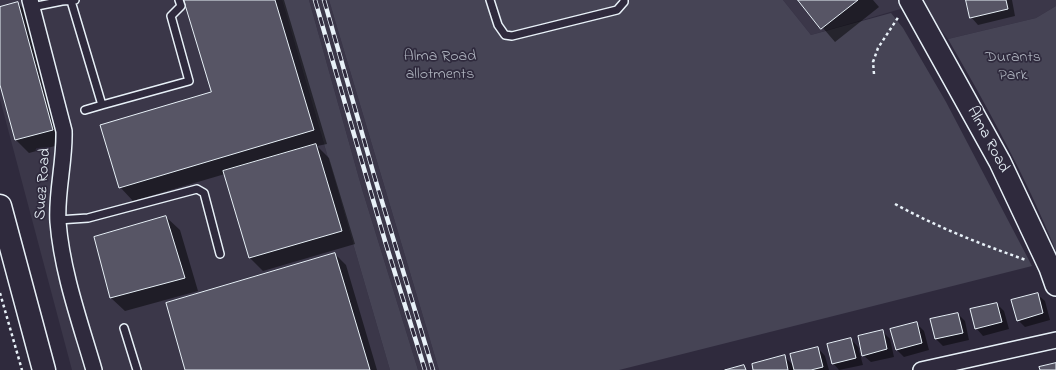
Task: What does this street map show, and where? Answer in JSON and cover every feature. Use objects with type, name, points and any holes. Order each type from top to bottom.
[{"type":"main road","points":[[0,206],[44,370]]},
{"type":"street","name":"Alma Road","points":[[911,1],[1000,162],[1045,257],[1056,285]]},
{"type":"street","name":"Suez Road","points":[[31,4],[64,131],[58,220],[60,240],[67,274],[94,370]]},
{"type":"street","points":[[921,370],[1056,340]]},
{"type":"lane","points":[[31,4],[62,0],[73,1],[102,105]]},
{"type":"lane","points":[[85,110],[189,81],[171,16],[181,6],[179,0]]},
{"type":"lane","points":[[490,0],[498,25],[505,35],[512,36],[617,10],[624,0]]},
{"type":"lane","points":[[58,220],[88,218],[197,189],[204,193],[220,254]]},
{"type":"lane","points":[[124,328],[137,370]]},
{"type":"path","points":[[874,74],[873,62],[878,48],[896,19],[911,1]]},
{"type":"path","points":[[895,204],[921,218],[1030,262],[1045,257]]},
{"type":"path","points":[[0,293],[22,370]]},
{"type":"shaded area","points":[[0,0],[282,0],[390,370],[72,370],[0,99]]},
{"type":"shaded area","points":[[309,0],[329,0],[439,370],[418,370],[362,189]]},
{"type":"shaded area","points":[[783,0],[1056,0],[1056,6],[1036,18],[948,39],[921,3],[811,35]]},
{"type":"green space","points":[[282,0],[309,0],[362,189],[418,370],[390,370]]},
{"type":"green space","name":"Alma Road allotments","points":[[329,0],[783,0],[811,35],[891,13],[903,28],[946,102],[1032,266],[619,370],[439,370]]},
{"type":"green space","name":"Durants Park","points":[[1056,6],[1056,251],[1032,196],[1006,143],[948,39],[1036,18]]},
{"type":"building","points":[[184,0],[275,0],[314,130],[119,188],[100,125],[211,92]]},
{"type":"building","points":[[798,0],[858,0],[821,29]]},
{"type":"building","points":[[966,0],[1006,0],[1008,9],[970,18]]},
{"type":"building","points":[[18,2],[53,130],[15,140],[0,85],[0,7]]},
{"type":"building","points":[[316,144],[342,231],[249,258],[223,171]]},
{"type":"building","points":[[166,216],[185,278],[110,298],[94,237]]},
{"type":"building","points":[[335,253],[370,370],[185,370],[166,303]]},
{"type":"building","points":[[1038,293],[1043,313],[1017,321],[1011,300]]},
{"type":"building","points":[[997,303],[1002,322],[975,329],[970,309]]},
{"type":"building","points":[[958,313],[963,333],[935,339],[930,319]]},
{"type":"building","points":[[917,322],[922,343],[896,350],[890,329]]},
{"type":"building","points":[[883,330],[887,349],[862,356],[858,336]]},
{"type":"building","points":[[851,338],[856,358],[832,364],[827,344]]},
{"type":"building","points":[[818,347],[823,367],[811,370],[794,370],[790,354]]},
{"type":"building","points":[[785,355],[788,370],[753,370],[752,364]]},
{"type":"building","points":[[1056,363],[1056,370],[1040,370],[1039,367]]},
{"type":"building","points":[[744,365],[746,370],[725,370]]},
{"type":"railway","points":[[315,0],[385,241],[425,370]]},
{"type":"railway","points":[[324,0],[374,175],[433,370]]}]
